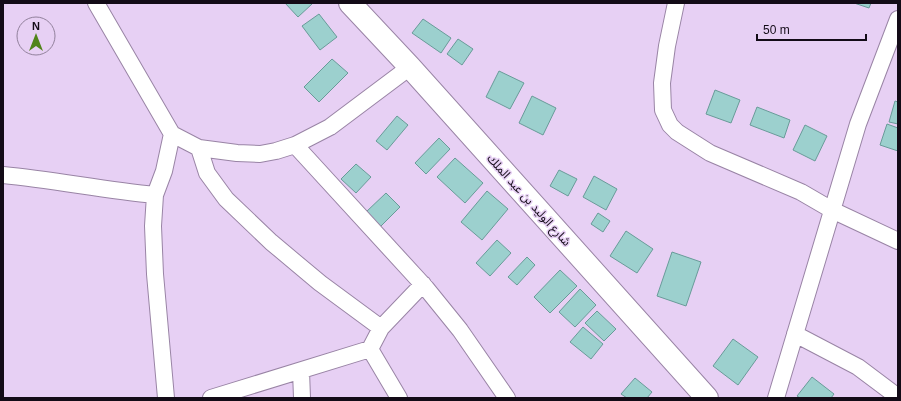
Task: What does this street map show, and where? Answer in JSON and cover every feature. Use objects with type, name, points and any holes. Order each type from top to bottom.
[{"type":"street","points":[[96,3],[172,134],[199,148],[237,153],[260,154],[295,145],[330,127],[410,67]]},
{"type":"street","name":"شارع الوليد بن عبد الملك","points":[[350,3],[410,67],[707,398]]},
{"type":"street","points":[[676,3],[667,46],[662,83],[663,110],[670,126],[710,153],[802,192],[832,210],[898,241]]},
{"type":"street","points":[[776,398],[858,124],[898,19]]},
{"type":"street","points":[[166,398],[155,274],[153,226],[155,195],[164,170],[172,134]]},
{"type":"street","points":[[295,145],[423,284],[460,330],[507,398]]},
{"type":"street","points":[[199,148],[207,173],[226,199],[272,242],[314,278],[381,328]]},
{"type":"street","points":[[3,175],[155,195]]},
{"type":"street","points":[[211,398],[370,349],[381,328],[423,284]]},
{"type":"street","points":[[795,334],[858,367],[898,397]]},
{"type":"street","points":[[370,349],[399,398]]},
{"type":"street","points":[[301,371],[302,398]]},
{"type":"building","points":[[285,3],[311,3],[312,4],[298,17]]},
{"type":"building","points":[[854,3],[871,3],[869,8]]},
{"type":"building","points":[[319,14],[337,37],[320,50],[302,26]]},
{"type":"building","points":[[423,19],[451,38],[441,53],[412,33]]},
{"type":"building","points":[[458,39],[473,49],[462,65],[447,54]]},
{"type":"building","points":[[332,59],[348,73],[319,102],[304,87]]},
{"type":"building","points":[[499,71],[524,83],[510,109],[486,97]]},
{"type":"building","points":[[715,90],[740,100],[731,123],[706,114]]},
{"type":"building","points":[[532,96],[556,108],[543,135],[519,123]]},
{"type":"building","points":[[895,101],[898,102],[898,124],[889,122]]},
{"type":"building","points":[[757,107],[790,120],[784,138],[750,125]]},
{"type":"building","points":[[397,116],[408,125],[387,150],[376,141]]},
{"type":"building","points":[[887,124],[898,128],[898,151],[880,145]]},
{"type":"building","points":[[805,125],[827,136],[815,161],[793,150]]},
{"type":"building","points":[[439,138],[450,149],[426,174],[415,163]]},
{"type":"building","points":[[455,158],[483,183],[465,203],[437,177]]},
{"type":"building","points":[[356,164],[371,177],[356,193],[341,179]]},
{"type":"building","points":[[559,170],[577,179],[568,196],[550,186]]},
{"type":"building","points":[[594,176],[617,189],[606,210],[583,197]]},
{"type":"building","points":[[487,191],[508,209],[482,240],[461,222]]},
{"type":"building","points":[[386,193],[400,207],[380,227],[366,212]]},
{"type":"building","points":[[598,213],[610,221],[603,232],[591,224]]},
{"type":"building","points":[[626,231],[653,249],[637,273],[610,256]]},
{"type":"building","points":[[497,240],[511,253],[490,276],[476,263]]},
{"type":"building","points":[[672,252],[701,262],[686,306],[657,296]]},
{"type":"building","points":[[527,257],[535,265],[517,285],[508,277]]},
{"type":"building","points":[[560,270],[577,286],[550,313],[534,297]]},
{"type":"building","points":[[580,289],[596,305],[575,327],[559,312]]},
{"type":"building","points":[[597,311],[616,329],[604,341],[585,323]]},
{"type":"building","points":[[583,327],[603,344],[591,359],[570,342]]},
{"type":"building","points":[[733,339],[758,357],[738,385],[713,366]]},
{"type":"building","points":[[812,377],[834,394],[831,398],[800,398],[797,396]]},
{"type":"building","points":[[635,378],[652,392],[647,398],[627,398],[621,394]]}]
